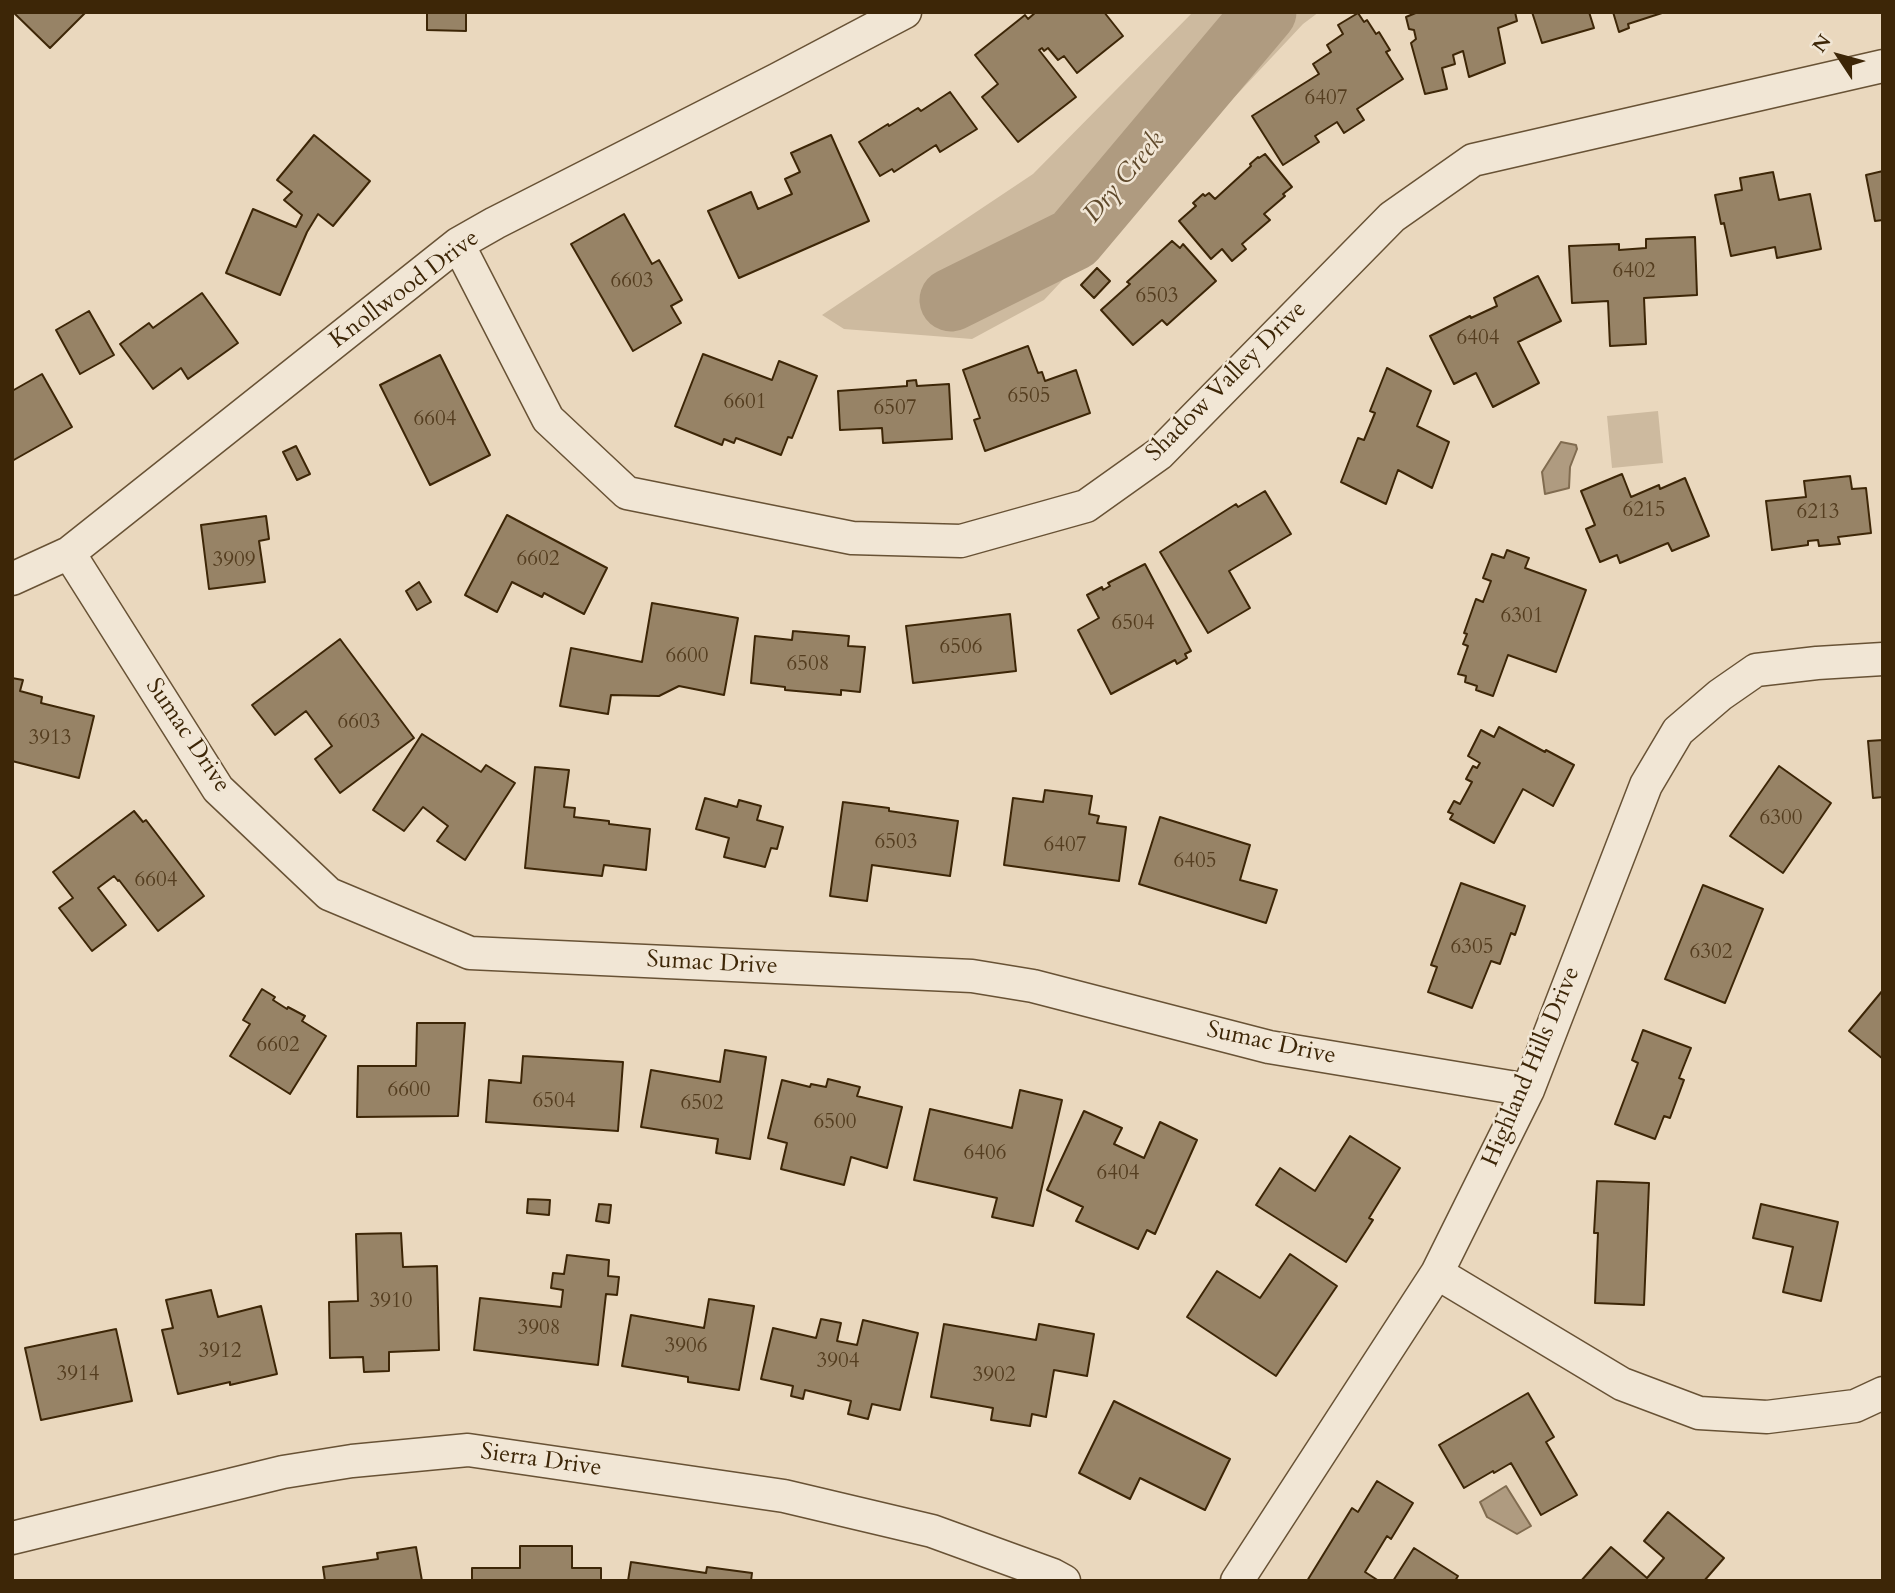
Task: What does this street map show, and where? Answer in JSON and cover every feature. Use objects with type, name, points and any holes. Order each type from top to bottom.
[{"type":"street","name":"Knollwood Drive","points":[[12,579],[69,553],[458,244],[905,12]]},
{"type":"street","name":"Shadow Valley Drive","points":[[458,244],[548,419],[627,493],[852,538],[961,541],[1086,506],[1159,454],[1392,217],[1473,160],[1883,66]]},
{"type":"street","name":"Sumac Drive","points":[[69,553],[218,789],[329,894],[470,953],[972,976],[1032,986],[1269,1047],[1528,1090]]},
{"type":"street","name":"Highland Hills Drive","points":[[1237,1581],[1437,1273],[1528,1090],[1647,785],[1678,731],[1720,695],[1756,670],[1883,659]]},
{"type":"street","points":[[1437,1273],[1622,1384],[1699,1413],[1766,1417],[1855,1406],[1883,1393]]},
{"type":"street","name":"Sierra Drive","points":[[12,1538],[283,1472],[352,1461],[468,1450],[784,1496],[933,1531],[1063,1581]]},
{"type":"shaded area","points":[[1193,12],[1319,12],[1303,24],[1044,300],[972,339],[844,329],[822,315],[1033,174]]},
{"type":"shaded area","points":[[1658,411],[1663,463],[1612,468],[1607,416]]},
{"type":"shaded area","points":[[1561,442],[1576,445],[1577,449],[1570,467],[1569,488],[1545,494],[1542,472]]},
{"type":"shaded area","points":[[1506,1486],[1531,1526],[1517,1534],[1487,1517],[1480,1502]]},
{"type":"building","points":[[13,12],[86,12],[50,48]]},
{"type":"building","points":[[427,12],[466,12],[466,31],[427,30]]},
{"type":"building","points":[[1036,12],[1104,12],[1123,36],[1077,73],[1064,56],[1058,60],[1048,48],[1039,50],[1076,97],[1018,142],[982,97],[998,84],[975,55],[1025,15],[1028,19]]},
{"type":"building","points":[[1418,12],[1515,12],[1517,21],[1498,28],[1505,63],[1469,77],[1463,51],[1453,55],[1455,64],[1442,68],[1447,89],[1425,94],[1411,43],[1416,39],[1414,30],[1409,29],[1406,17]]},
{"type":"building","points":[[1532,12],[1589,12],[1594,28],[1542,43]]},
{"type":"building","points":[[1613,12],[1665,12],[1628,24],[1629,28],[1619,32]]},
{"type":"building","points":[[1358,13],[1364,22],[1367,20],[1376,34],[1379,32],[1390,50],[1386,52],[1403,79],[1357,109],[1364,120],[1344,133],[1337,122],[1315,136],[1319,142],[1283,165],[1252,116],[1319,74],[1313,64],[1331,52],[1327,45],[1343,34],[1338,25]]},
{"type":"building","points":[[950,92],[977,129],[940,152],[936,145],[894,172],[892,169],[880,176],[859,142],[918,108],[921,111]]},
{"type":"building","points":[[314,135],[370,181],[333,226],[318,214],[307,232],[280,295],[226,273],[253,209],[296,227],[302,215],[284,200],[292,192],[277,180]]},
{"type":"building","points":[[831,135],[869,221],[739,278],[708,211],[751,192],[758,209],[792,194],[785,179],[800,172],[791,153]]},
{"type":"building","points":[[1265,154],[1292,187],[1264,214],[1270,220],[1242,244],[1246,249],[1232,261],[1222,249],[1211,259],[1179,221],[1196,206],[1193,203],[1203,194],[1205,196],[1209,193],[1215,199],[1251,166],[1250,164]]},
{"type":"building","points":[[1883,171],[1883,220],[1875,221],[1866,175]]},
{"type":"building","points":[[1773,172],[1779,200],[1810,194],[1821,249],[1777,258],[1775,247],[1731,256],[1715,195],[1742,190],[1740,178]]},
{"type":"building","points":[[624,214],[652,264],[659,260],[682,300],[671,306],[681,323],[633,351],[571,244]]},
{"type":"building","points":[[1695,237],[1697,295],[1644,298],[1646,344],[1610,346],[1608,301],[1572,303],[1569,246],[1619,244],[1619,250],[1646,248],[1646,239]]},
{"type":"building","points":[[1172,241],[1180,248],[1183,244],[1216,281],[1167,325],[1162,320],[1133,345],[1101,310]]},
{"type":"building","points":[[1097,268],[1110,281],[1094,298],[1081,285]]},
{"type":"building","points":[[1538,276],[1561,321],[1518,342],[1539,383],[1493,407],[1476,373],[1454,384],[1430,336],[1497,306],[1494,298]]},
{"type":"building","points":[[202,293],[238,343],[188,379],[181,368],[153,389],[120,344],[149,323],[153,328]]},
{"type":"building","points":[[89,311],[114,355],[80,374],[56,330]]},
{"type":"building","points":[[1028,346],[1038,373],[1042,372],[1045,381],[1076,370],[1090,413],[985,451],[974,420],[980,418],[963,370]]},
{"type":"building","points":[[703,354],[772,380],[779,361],[817,376],[792,438],[788,437],[781,455],[736,438],[734,443],[724,439],[722,445],[675,426]]},
{"type":"building","points":[[440,355],[490,455],[430,485],[380,385]]},
{"type":"building","points":[[1387,368],[1431,391],[1417,426],[1449,442],[1432,488],[1398,470],[1386,504],[1341,482],[1358,438],[1364,440],[1375,413],[1370,411]]},
{"type":"building","points":[[42,374],[72,427],[12,461],[12,391]]},
{"type":"building","points":[[916,380],[917,386],[949,384],[952,439],[883,443],[882,428],[840,430],[838,391],[907,386],[907,381]]},
{"type":"building","points":[[296,446],[310,474],[297,480],[283,452]]},
{"type":"building","points":[[1622,474],[1631,497],[1685,478],[1709,536],[1672,551],[1668,543],[1620,563],[1617,555],[1600,562],[1586,529],[1595,525],[1581,491]]},
{"type":"building","points":[[1850,476],[1852,489],[1866,488],[1871,533],[1838,537],[1840,544],[1819,546],[1818,540],[1808,541],[1808,545],[1772,550],[1766,501],[1806,497],[1804,481]]},
{"type":"building","points":[[1265,491],[1291,534],[1229,571],[1250,608],[1208,633],[1160,552],[1236,504],[1238,507]]},
{"type":"building","points":[[507,515],[607,568],[584,614],[544,593],[542,597],[512,582],[497,612],[465,595]]},
{"type":"building","points":[[266,516],[269,539],[259,541],[265,582],[209,589],[201,525]]},
{"type":"building","points":[[1507,550],[1529,558],[1525,568],[1586,590],[1556,672],[1508,655],[1493,696],[1476,690],[1477,686],[1465,682],[1466,676],[1458,674],[1468,646],[1463,644],[1467,634],[1464,633],[1476,599],[1483,602],[1491,581],[1483,578],[1492,554],[1504,558]]},
{"type":"building","points":[[1145,564],[1191,651],[1185,654],[1187,658],[1177,664],[1175,660],[1111,694],[1078,630],[1099,618],[1087,595],[1102,587],[1103,590],[1110,586],[1108,583]]},
{"type":"building","points":[[419,582],[431,602],[417,610],[406,591]]},
{"type":"building","points":[[652,603],[738,618],[724,695],[679,686],[659,696],[611,695],[608,714],[560,706],[571,648],[642,662]]},
{"type":"building","points":[[1010,614],[1016,671],[913,683],[906,626]]},
{"type":"building","points":[[793,631],[849,636],[848,646],[865,647],[860,692],[841,690],[841,695],[785,690],[785,687],[751,683],[755,636],[792,640]]},
{"type":"building","points":[[340,639],[414,738],[340,793],[315,759],[332,746],[306,711],[275,735],[252,705]]},
{"type":"building","points":[[12,678],[23,680],[20,691],[42,697],[41,703],[94,716],[79,778],[12,761]]},
{"type":"building","points":[[1499,727],[1574,765],[1553,806],[1523,789],[1494,843],[1450,819],[1453,814],[1448,812],[1454,801],[1460,804],[1472,782],[1466,779],[1473,766],[1477,768],[1480,763],[1468,756],[1481,730],[1494,737]]},
{"type":"building","points":[[422,734],[481,772],[486,765],[515,783],[465,860],[437,841],[448,826],[423,807],[404,831],[373,810]]},
{"type":"building","points":[[1883,740],[1883,797],[1873,798],[1868,741]]},
{"type":"building","points":[[1779,766],[1831,803],[1783,873],[1730,836]]},
{"type":"building","points":[[535,767],[569,770],[564,807],[575,808],[574,817],[650,829],[646,870],[604,865],[602,876],[525,868]]},
{"type":"building","points":[[1045,790],[1092,796],[1089,814],[1099,816],[1097,823],[1126,827],[1119,881],[1004,865],[1013,798],[1043,802]]},
{"type":"building","points":[[705,798],[737,807],[739,800],[761,806],[757,820],[783,827],[777,849],[771,848],[765,867],[724,857],[729,838],[696,829]]},
{"type":"building","points":[[843,802],[958,821],[950,876],[872,865],[867,901],[830,896]]},
{"type":"building","points":[[134,811],[143,822],[146,820],[204,896],[158,931],[114,876],[98,888],[126,925],[92,951],[59,908],[73,898],[53,872]]},
{"type":"building","points":[[1160,817],[1250,845],[1240,880],[1277,890],[1266,923],[1139,884]]},
{"type":"building","points":[[1461,883],[1525,906],[1515,935],[1511,933],[1500,964],[1491,961],[1472,1008],[1428,992],[1437,967],[1431,965]]},
{"type":"building","points":[[1703,885],[1763,909],[1725,1003],[1665,979]]},
{"type":"building","points":[[262,989],[287,1009],[288,1007],[305,1016],[302,1021],[326,1036],[290,1094],[230,1056],[250,1024],[243,1020]]},
{"type":"building","points":[[1883,990],[1883,1059],[1849,1031]]},
{"type":"building","points":[[417,1023],[465,1023],[458,1116],[357,1117],[358,1066],[416,1066]]},
{"type":"building","points":[[1643,1030],[1691,1048],[1679,1078],[1684,1080],[1670,1118],[1664,1116],[1655,1139],[1615,1124],[1638,1063],[1632,1060]]},
{"type":"building","points":[[725,1050],[766,1057],[750,1159],[716,1153],[718,1139],[641,1127],[651,1070],[720,1082]]},
{"type":"building","points":[[523,1056],[623,1062],[618,1131],[486,1122],[489,1080],[521,1083]]},
{"type":"building","points":[[828,1079],[860,1087],[857,1096],[902,1107],[887,1168],[851,1157],[844,1185],[781,1169],[787,1143],[768,1138],[782,1080],[810,1087],[811,1084],[826,1087]]},
{"type":"building","points":[[1020,1090],[1062,1100],[1033,1226],[992,1217],[997,1198],[914,1180],[930,1109],[1012,1128]]},
{"type":"building","points":[[1084,1111],[1122,1128],[1114,1144],[1144,1158],[1160,1122],[1197,1140],[1155,1234],[1147,1230],[1138,1249],[1076,1221],[1083,1207],[1047,1190]]},
{"type":"building","points":[[1350,1136],[1400,1168],[1369,1218],[1373,1220],[1346,1262],[1256,1205],[1280,1168],[1315,1191]]},
{"type":"building","points":[[1597,1181],[1649,1183],[1644,1305],[1595,1303],[1598,1233],[1594,1233]]},
{"type":"building","points":[[528,1199],[550,1200],[549,1215],[527,1213]]},
{"type":"building","points":[[599,1204],[611,1205],[609,1223],[596,1221]]},
{"type":"building","points":[[1761,1204],[1838,1222],[1821,1301],[1783,1292],[1793,1247],[1753,1238]]},
{"type":"building","points":[[401,1233],[403,1267],[437,1266],[439,1350],[389,1352],[389,1371],[364,1372],[363,1357],[330,1358],[329,1302],[358,1301],[356,1234]]},
{"type":"building","points":[[1290,1254],[1337,1286],[1276,1376],[1187,1317],[1217,1271],[1260,1298]]},
{"type":"building","points":[[567,1255],[609,1260],[608,1276],[619,1277],[617,1295],[606,1294],[598,1365],[474,1350],[480,1298],[561,1307],[563,1290],[551,1288],[553,1273],[564,1274]]},
{"type":"building","points":[[211,1290],[218,1317],[261,1306],[277,1374],[178,1394],[162,1330],[173,1328],[166,1300]]},
{"type":"building","points":[[709,1299],[754,1306],[739,1390],[688,1382],[688,1377],[622,1366],[631,1315],[704,1328]]},
{"type":"building","points":[[821,1319],[841,1323],[837,1341],[857,1345],[863,1320],[918,1333],[900,1410],[872,1404],[868,1419],[848,1414],[851,1401],[805,1390],[803,1399],[791,1396],[793,1386],[761,1379],[773,1328],[816,1338]]},
{"type":"building","points":[[944,1324],[1036,1340],[1039,1324],[1094,1334],[1087,1376],[1054,1370],[1046,1417],[1032,1414],[1030,1426],[991,1420],[993,1408],[931,1397]]},
{"type":"building","points":[[116,1329],[132,1401],[41,1420],[25,1348]]},
{"type":"building","points":[[1528,1393],[1554,1437],[1546,1442],[1577,1495],[1541,1515],[1511,1463],[1464,1488],[1439,1445]]},
{"type":"building","points":[[1114,1401],[1230,1459],[1205,1510],[1140,1478],[1130,1499],[1079,1473]]},
{"type":"building","points":[[1377,1481],[1413,1503],[1391,1539],[1387,1536],[1365,1572],[1379,1581],[1307,1581],[1352,1508],[1358,1512]]},
{"type":"building","points":[[1668,1512],[1724,1558],[1704,1581],[1581,1581],[1611,1547],[1647,1578],[1664,1558],[1644,1541]]},
{"type":"building","points":[[520,1546],[572,1546],[572,1568],[601,1568],[601,1581],[472,1581],[472,1568],[520,1568]]},
{"type":"building","points":[[416,1547],[422,1581],[325,1581],[323,1567],[378,1559],[377,1553]]},
{"type":"building","points":[[1414,1548],[1458,1576],[1455,1581],[1393,1581]]},
{"type":"building","points":[[631,1562],[706,1573],[707,1567],[752,1573],[751,1581],[628,1581]]},
{"type":"waterway","name":"Dry Creek","points":[[951,300],[1074,239],[1265,12]]}]
